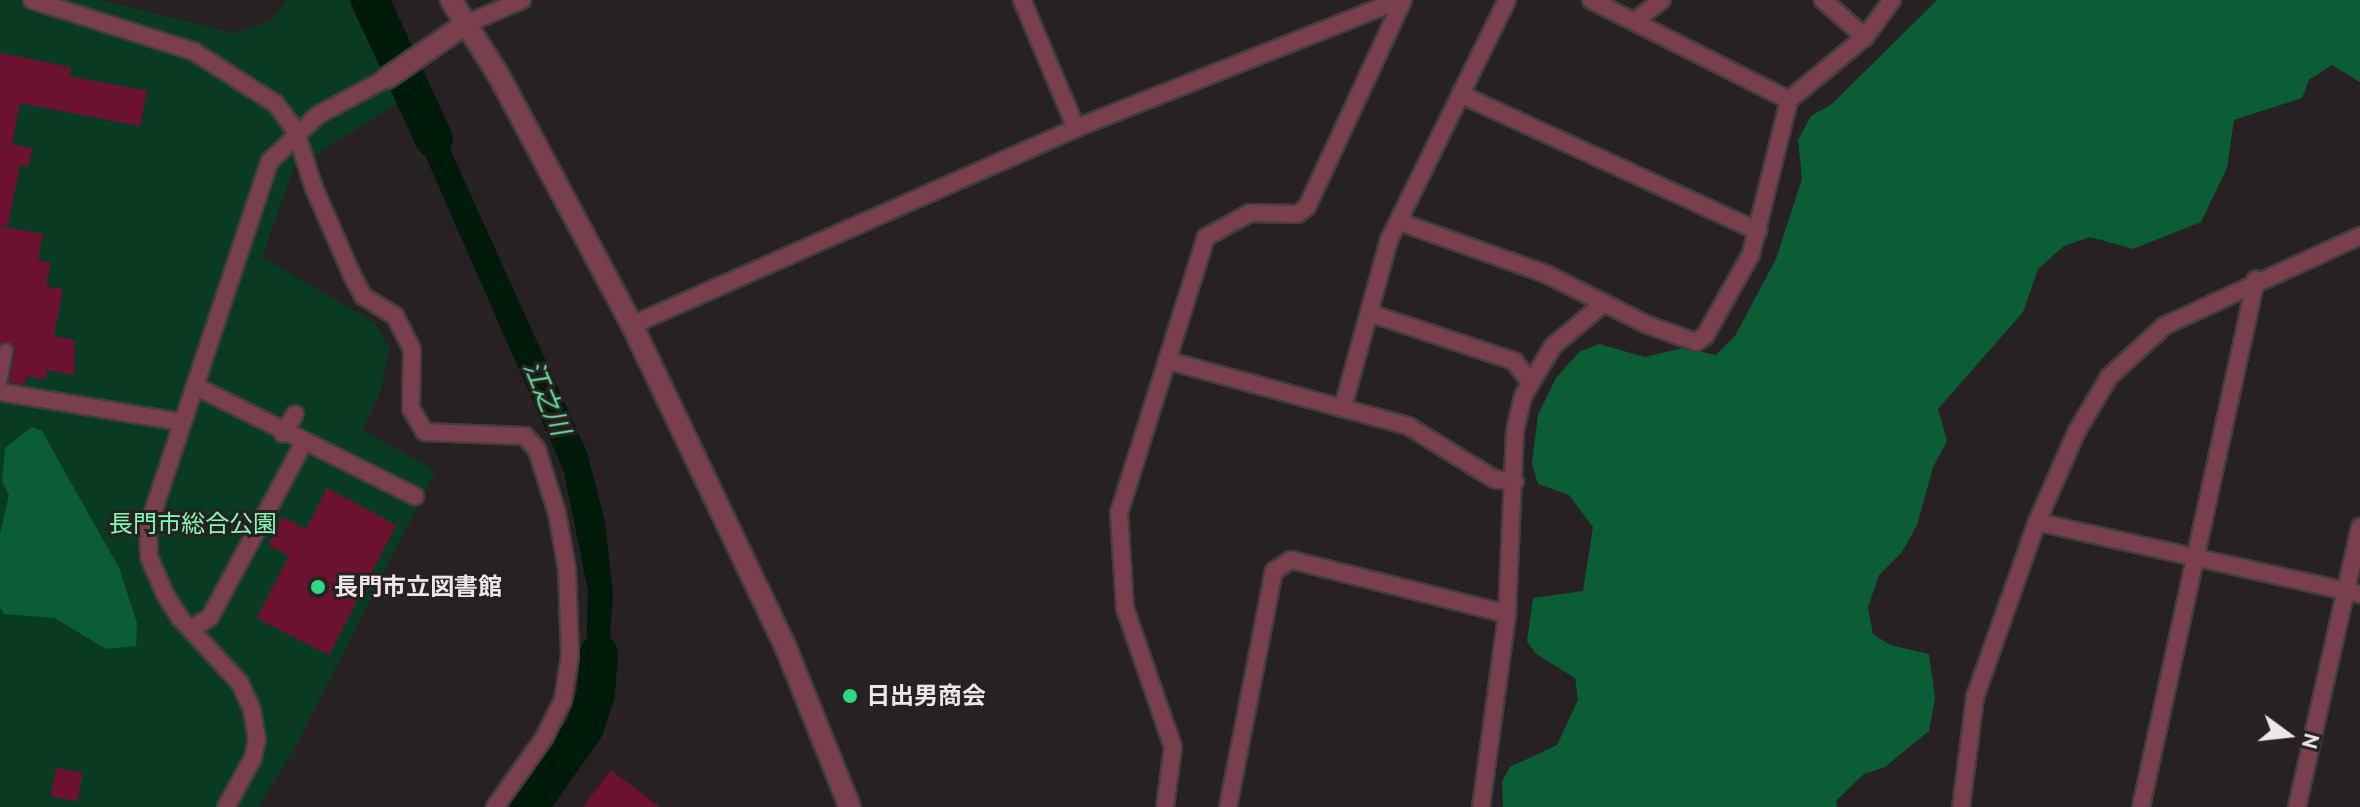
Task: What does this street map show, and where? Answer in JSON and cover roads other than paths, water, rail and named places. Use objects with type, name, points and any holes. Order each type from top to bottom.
[{"type":"street","points":[[32,0],[193,51],[276,104],[296,132],[314,188],[363,296],[395,316],[412,349],[411,409],[425,432],[525,436],[537,450],[557,513],[571,615],[563,700],[544,738],[495,807]]},
{"type":"street","points":[[451,0],[499,76],[632,325],[786,648],[850,807]]},
{"type":"street","points":[[226,807],[253,758],[257,739],[252,710],[240,683],[191,629],[165,594],[149,557],[148,527],[270,161],[296,132],[417,62],[466,24],[522,0]]},
{"type":"street","points":[[1022,0],[1076,128]]},
{"type":"street","points":[[632,325],[1076,128],[1402,0]]},
{"type":"street","points":[[1165,807],[1173,747],[1125,608],[1119,513],[1206,237],[1259,211],[1298,214],[1307,207],[1402,0]]},
{"type":"street","points":[[1343,407],[1389,240],[1507,0]]},
{"type":"street","points":[[1591,0],[1789,100]]},
{"type":"street","points":[[1635,21],[1662,0]]},
{"type":"street","points":[[1823,0],[1865,37]]},
{"type":"street","points":[[1400,222],[1546,274],[1604,303],[1696,342],[1705,336],[1736,281],[1758,231],[1789,100],[1865,37],[1892,0]]},
{"type":"street","points":[[1460,94],[1758,231]]},
{"type":"street","points":[[1961,807],[1975,697],[2037,522],[2077,431],[2109,377],[2164,326],[2256,279],[2360,236]]},
{"type":"street","points":[[2141,807],[2256,279]]},
{"type":"street","points":[[1481,807],[1507,614],[1515,431],[1529,380],[1553,346],[1604,303]]},
{"type":"street","points":[[1369,313],[1514,361],[1529,380]]},
{"type":"street","points":[[0,382],[6,351]]},
{"type":"street","points":[[1169,361],[1408,426],[1494,479],[1515,482]]},
{"type":"street","points":[[195,386],[283,434],[303,444],[317,445],[415,496]]},
{"type":"street","points":[[0,392],[181,422]]},
{"type":"street","points":[[283,434],[295,414]]},
{"type":"street","points":[[191,629],[210,617],[303,444]]},
{"type":"street","points":[[2037,522],[2195,560],[2353,593]]},
{"type":"street","points":[[2297,807],[2353,593],[2360,527]]},
{"type":"street","points":[[1228,807],[1274,571],[1291,560],[1507,614]]},
{"type":"water","points":[[353,0],[382,0],[399,37],[378,50]]},
{"type":"water","points":[[422,87],[587,452],[605,522],[613,594],[605,708],[578,697],[586,670],[588,591],[564,472],[410,121],[414,118],[407,96]]},
{"type":"water","points":[[574,711],[600,719],[583,758],[549,807],[514,807],[563,738]]},
{"type":"waterway","name":"江之川","points":[[370,0],[434,139]]},
{"type":"waterway","name":"江之川","points":[[529,807],[585,727],[596,694],[599,653]]},
{"type":"place","name":"長門市立図書館","points":[[318,587]]},
{"type":"place","name":"日出男商会","points":[[850,696]]},
{"type":"park label","name":"長門市総合公園","points":[[193,524]]}]
